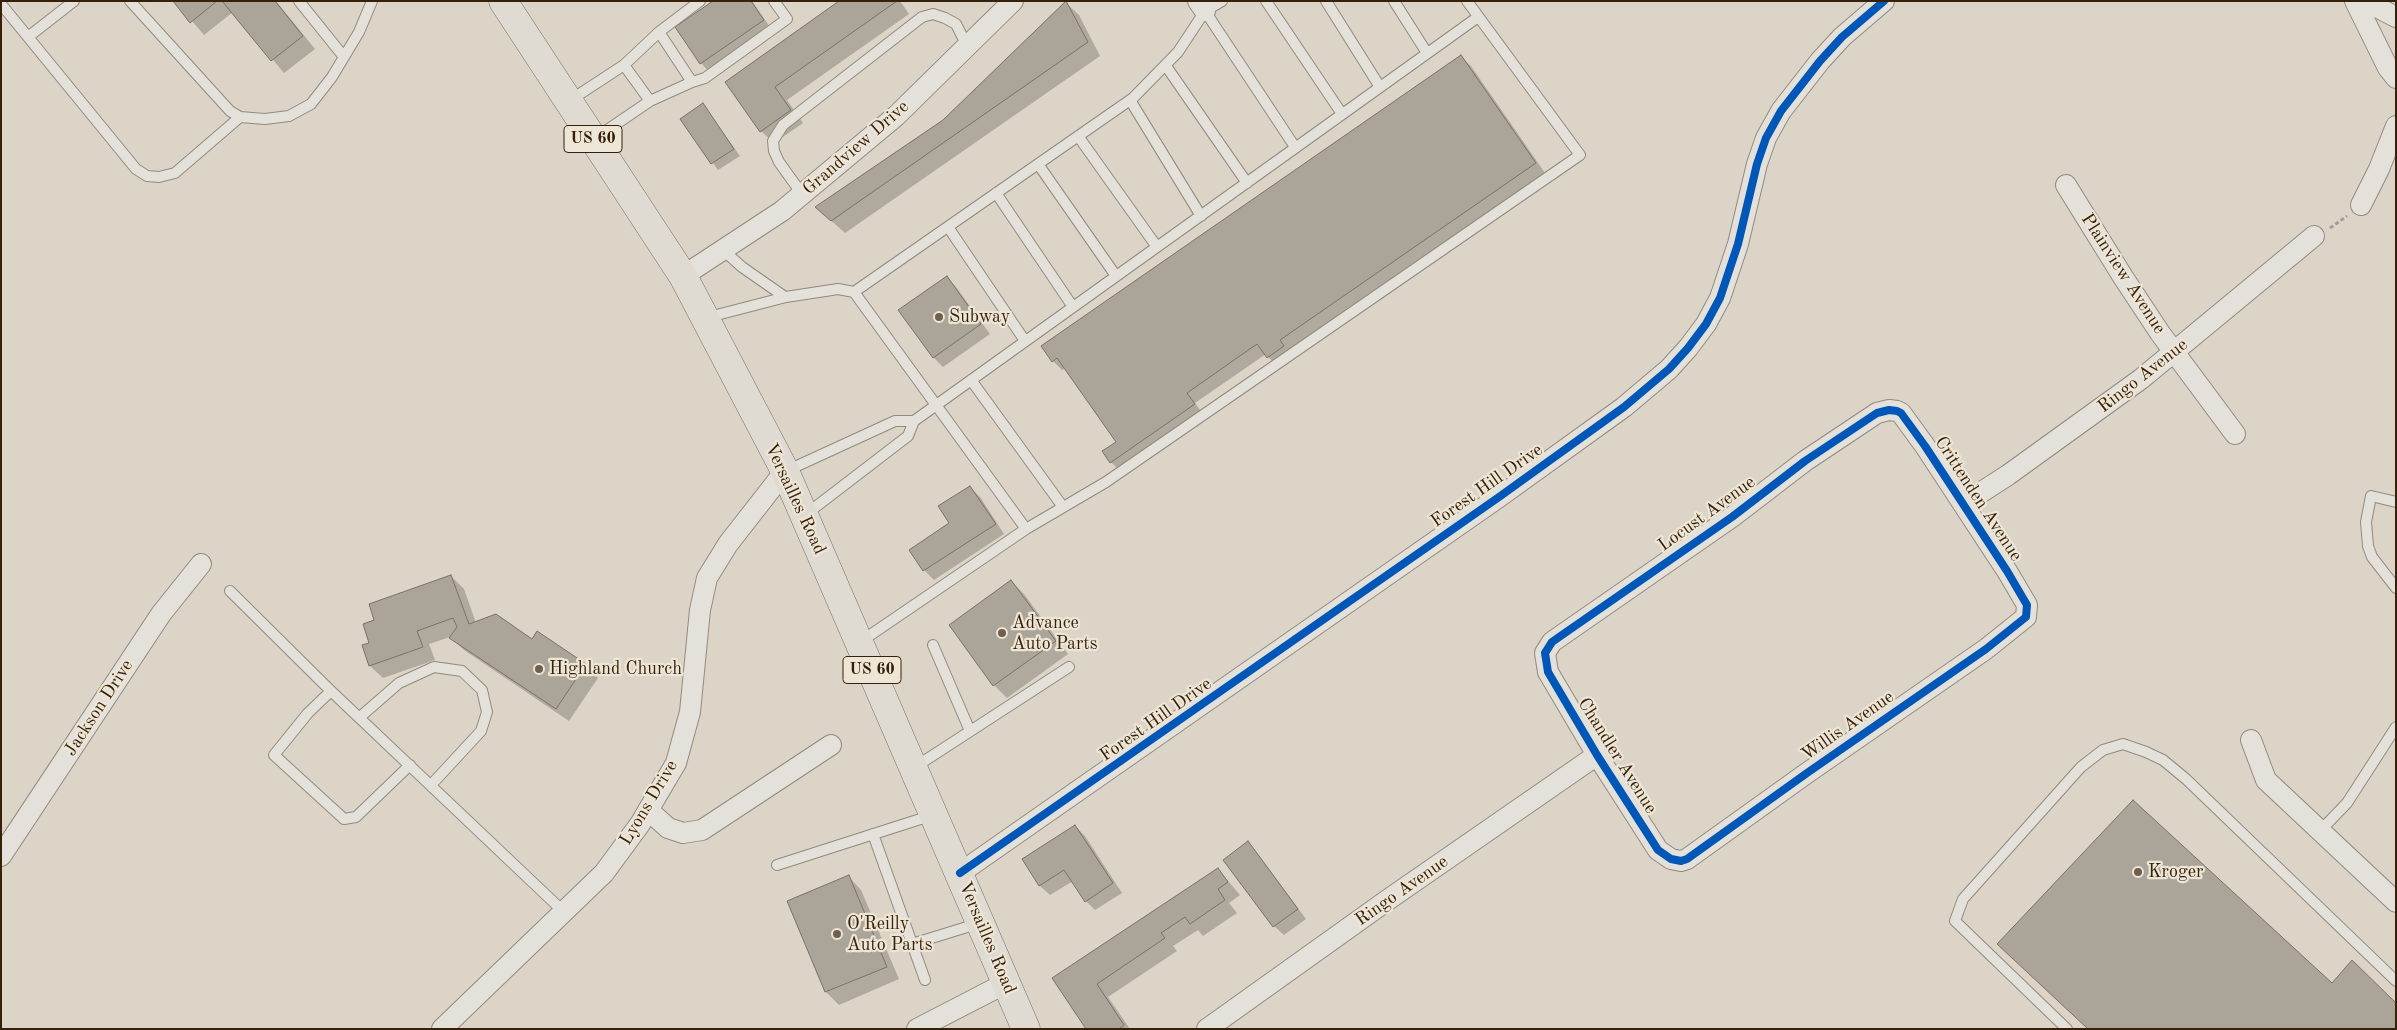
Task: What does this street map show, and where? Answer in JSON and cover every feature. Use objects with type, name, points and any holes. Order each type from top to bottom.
[{"type":"highway","name":"Versailles Road","points":[[503,1],[683,276],[785,471],[1026,1029]]},
{"type":"street","name":"Grandview Drive","points":[[683,276],[782,211],[896,116],[1013,1]]},
{"type":"street","name":"Forest Hill Drive","points":[[960,873],[1499,498],[1624,407],[1668,370],[1706,324],[1720,298],[1738,244],[1757,164],[1766,138],[1781,112],[1820,61],[1842,37],[1884,1]]},
{"type":"street","points":[[2355,1],[2388,68],[2396,78]]},
{"type":"street","points":[[2365,1],[2396,17]]},
{"type":"street","points":[[2361,205],[2379,169],[2396,126]]},
{"type":"street","name":"Plainview Avenue","points":[[2066,185],[2123,277],[2174,352],[2235,434]]},
{"type":"street","name":"Ringo Avenue","points":[[1963,504],[2015,470],[2122,394],[2314,236]]},
{"type":"street","name":"Crittenden Avenue","points":[[1893,410],[1901,413],[1925,446],[2012,578],[2027,605],[2027,612]]},
{"type":"street","name":"Locust Avenue","points":[[1545,653],[1552,642],[1562,634],[1732,517],[1805,461],[1877,413],[1893,410]]},
{"type":"street","name":"Lyons Drive","points":[[442,1029],[604,873],[648,810],[676,763],[690,712],[700,610],[707,578],[728,544],[785,471]]},
{"type":"street","name":"Jackson Drive","points":[[1,856],[161,614],[202,564]]},
{"type":"street","name":"Willis Avenue","points":[[1681,861],[1687,859],[1799,778],[1986,649],[2025,619],[2027,612]]},
{"type":"street","name":"Chandler Avenue","points":[[1545,653],[1548,672],[1597,755],[1658,850],[1671,858],[1681,861]]},
{"type":"street","points":[[2251,740],[2266,780],[2396,902]]},
{"type":"street","points":[[648,810],[668,828],[683,833],[702,830],[830,745]]},
{"type":"street","name":"Ringo Avenue","points":[[1207,1029],[1389,899],[1597,755]]},
{"type":"street","points":[[917,1029],[1006,983]]},
{"type":"lane","points":[[28,37],[74,1]]},
{"type":"lane","points":[[130,1],[230,110],[240,117],[266,119],[289,116],[311,104],[359,32],[372,1]]},
{"type":"lane","points":[[299,1],[344,56]]},
{"type":"lane","points":[[568,102],[624,65],[659,32],[700,1]]},
{"type":"lane","points":[[593,139],[650,101],[705,78],[787,19],[774,1]]},
{"type":"lane","points":[[1266,1],[1342,114]]},
{"type":"lane","points":[[1326,1],[1380,87]]},
{"type":"lane","points":[[1394,1],[1427,53]]},
{"type":"lane","points":[[860,643],[1026,529],[1106,482],[1580,155],[1467,1]]},
{"type":"lane","points":[[1,4],[136,169],[147,176],[159,177],[175,173],[240,117]]},
{"type":"lane","points":[[854,292],[1130,100],[1178,52],[1208,4],[1295,147]]},
{"type":"lane","points":[[802,194],[779,162],[774,151],[773,141],[782,125],[922,17],[932,14],[956,24],[967,46]]},
{"type":"lane","points":[[804,515],[908,436],[914,421],[1478,17]]},
{"type":"lane","points":[[659,32],[692,82]]},
{"type":"lane","points":[[624,65],[650,101]]},
{"type":"lane","points":[[1166,66],[1247,183]]},
{"type":"lane","points":[[1130,100],[1201,216]]},
{"type":"lane","points":[[1078,136],[1157,247]]},
{"type":"lane","points":[[1038,164],[1116,276]]},
{"type":"lane","points":[[996,193],[1073,307]]},
{"type":"lane","points":[[948,227],[1025,341]]},
{"type":"lane","points":[[723,250],[742,267],[785,297]]},
{"type":"lane","points":[[705,318],[785,297],[838,289],[854,292],[1026,529]]},
{"type":"lane","points":[[971,380],[1063,507]]},
{"type":"lane","points":[[785,471],[864,437],[895,420],[914,421]]},
{"type":"lane","points":[[2396,502],[2370,496],[2367,510],[2366,534],[2372,557],[2396,588]]},
{"type":"lane","points":[[230,591],[331,691],[564,912]]},
{"type":"lane","points":[[932,645],[970,730]]},
{"type":"lane","points":[[360,717],[399,683],[434,667],[462,671],[482,690],[487,712],[481,731],[431,785]]},
{"type":"lane","points":[[914,767],[1069,667]]},
{"type":"lane","points":[[331,691],[308,713],[274,755],[344,819],[356,817],[410,766]]},
{"type":"lane","points":[[2320,831],[2347,803],[2396,727]]},
{"type":"lane","points":[[2067,1029],[1955,921],[1963,899],[2081,767],[2104,750],[2123,744],[2163,760],[2186,779],[2396,981]]},
{"type":"lane","points":[[777,865],[934,814]]},
{"type":"lane","points":[[873,834],[925,980]]},
{"type":"lane","points":[[912,944],[980,923]]},
{"type":"path","points":[[2314,236],[2328,230],[2361,205]]},
{"type":"building","points":[[173,1],[217,1],[190,23]]},
{"type":"building","points":[[222,1],[275,1],[303,36],[271,61]]},
{"type":"building","points":[[713,1],[751,1],[764,20],[700,64],[675,27]]},
{"type":"building","points":[[839,1],[897,1],[775,87],[791,110],[760,132],[725,82]]},
{"type":"building","points":[[1066,1],[1088,42],[831,221],[815,207],[943,120]]},
{"type":"building","points":[[1461,55],[1536,163],[1280,340],[1284,346],[1267,358],[1257,344],[1187,393],[1195,404],[1110,463],[1102,451],[1116,442],[1057,358],[1052,362],[1041,346]]},
{"type":"building","points":[[703,103],[734,149],[711,164],[680,119]]},
{"type":"building","name":"Subway","points":[[947,276],[981,324],[933,358],[898,310]]},
{"type":"building","points":[[970,486],[996,524],[923,571],[909,550],[949,523],[938,506]]},
{"type":"building","points":[[451,575],[469,624],[496,614],[532,639],[537,631],[586,664],[556,709],[449,638],[457,627],[453,618],[417,631],[423,647],[369,666],[362,645],[369,643],[363,624],[374,620],[369,604]]},
{"type":"building","name":"Advance Auto Parts","points":[[1011,580],[1056,641],[993,686],[949,625]]},
{"type":"building","name":"Kroger","points":[[2133,800],[2332,983],[2352,960],[2396,1003],[2396,1029],[2088,1029],[1997,944]]},
{"type":"building","points":[[1075,825],[1113,883],[1085,902],[1064,870],[1039,886],[1022,859]]},
{"type":"building","points":[[1248,841],[1298,909],[1273,927],[1223,860]]},
{"type":"building","points":[[1218,868],[1228,882],[1218,889],[1225,900],[1190,924],[1185,917],[1161,933],[1165,938],[1097,984],[1124,1025],[1119,1029],[1086,1029],[1052,978]]},
{"type":"building","name":"O'Reilly Auto Parts","points":[[849,875],[887,967],[825,992],[787,901]]},
{"type":"cycle path","points":[[960,873],[1499,497],[1624,407],[1669,369],[1706,324],[1720,298],[1738,244],[1757,164],[1766,138],[1781,111],[1820,61],[1842,37],[1884,1]]},
{"type":"cycle path","points":[[1889,410],[1901,413],[1925,446],[2007,571],[2027,605],[2026,617],[1986,649],[1687,859],[1681,861],[1671,859],[1658,850],[1597,755],[1548,672],[1545,653],[1552,642],[1732,517],[1805,461],[1877,413],[1889,410]]},
{"type":"place","name":"Subway","points":[[939,317]]},
{"type":"place","name":"Advance Auto Parts","points":[[1002,633]]},
{"type":"place","name":"Highland Church","points":[[539,669]]},
{"type":"place","name":"Kroger","points":[[2138,872]]},
{"type":"place","name":"O'Reilly Auto Parts","points":[[837,934]]}]
